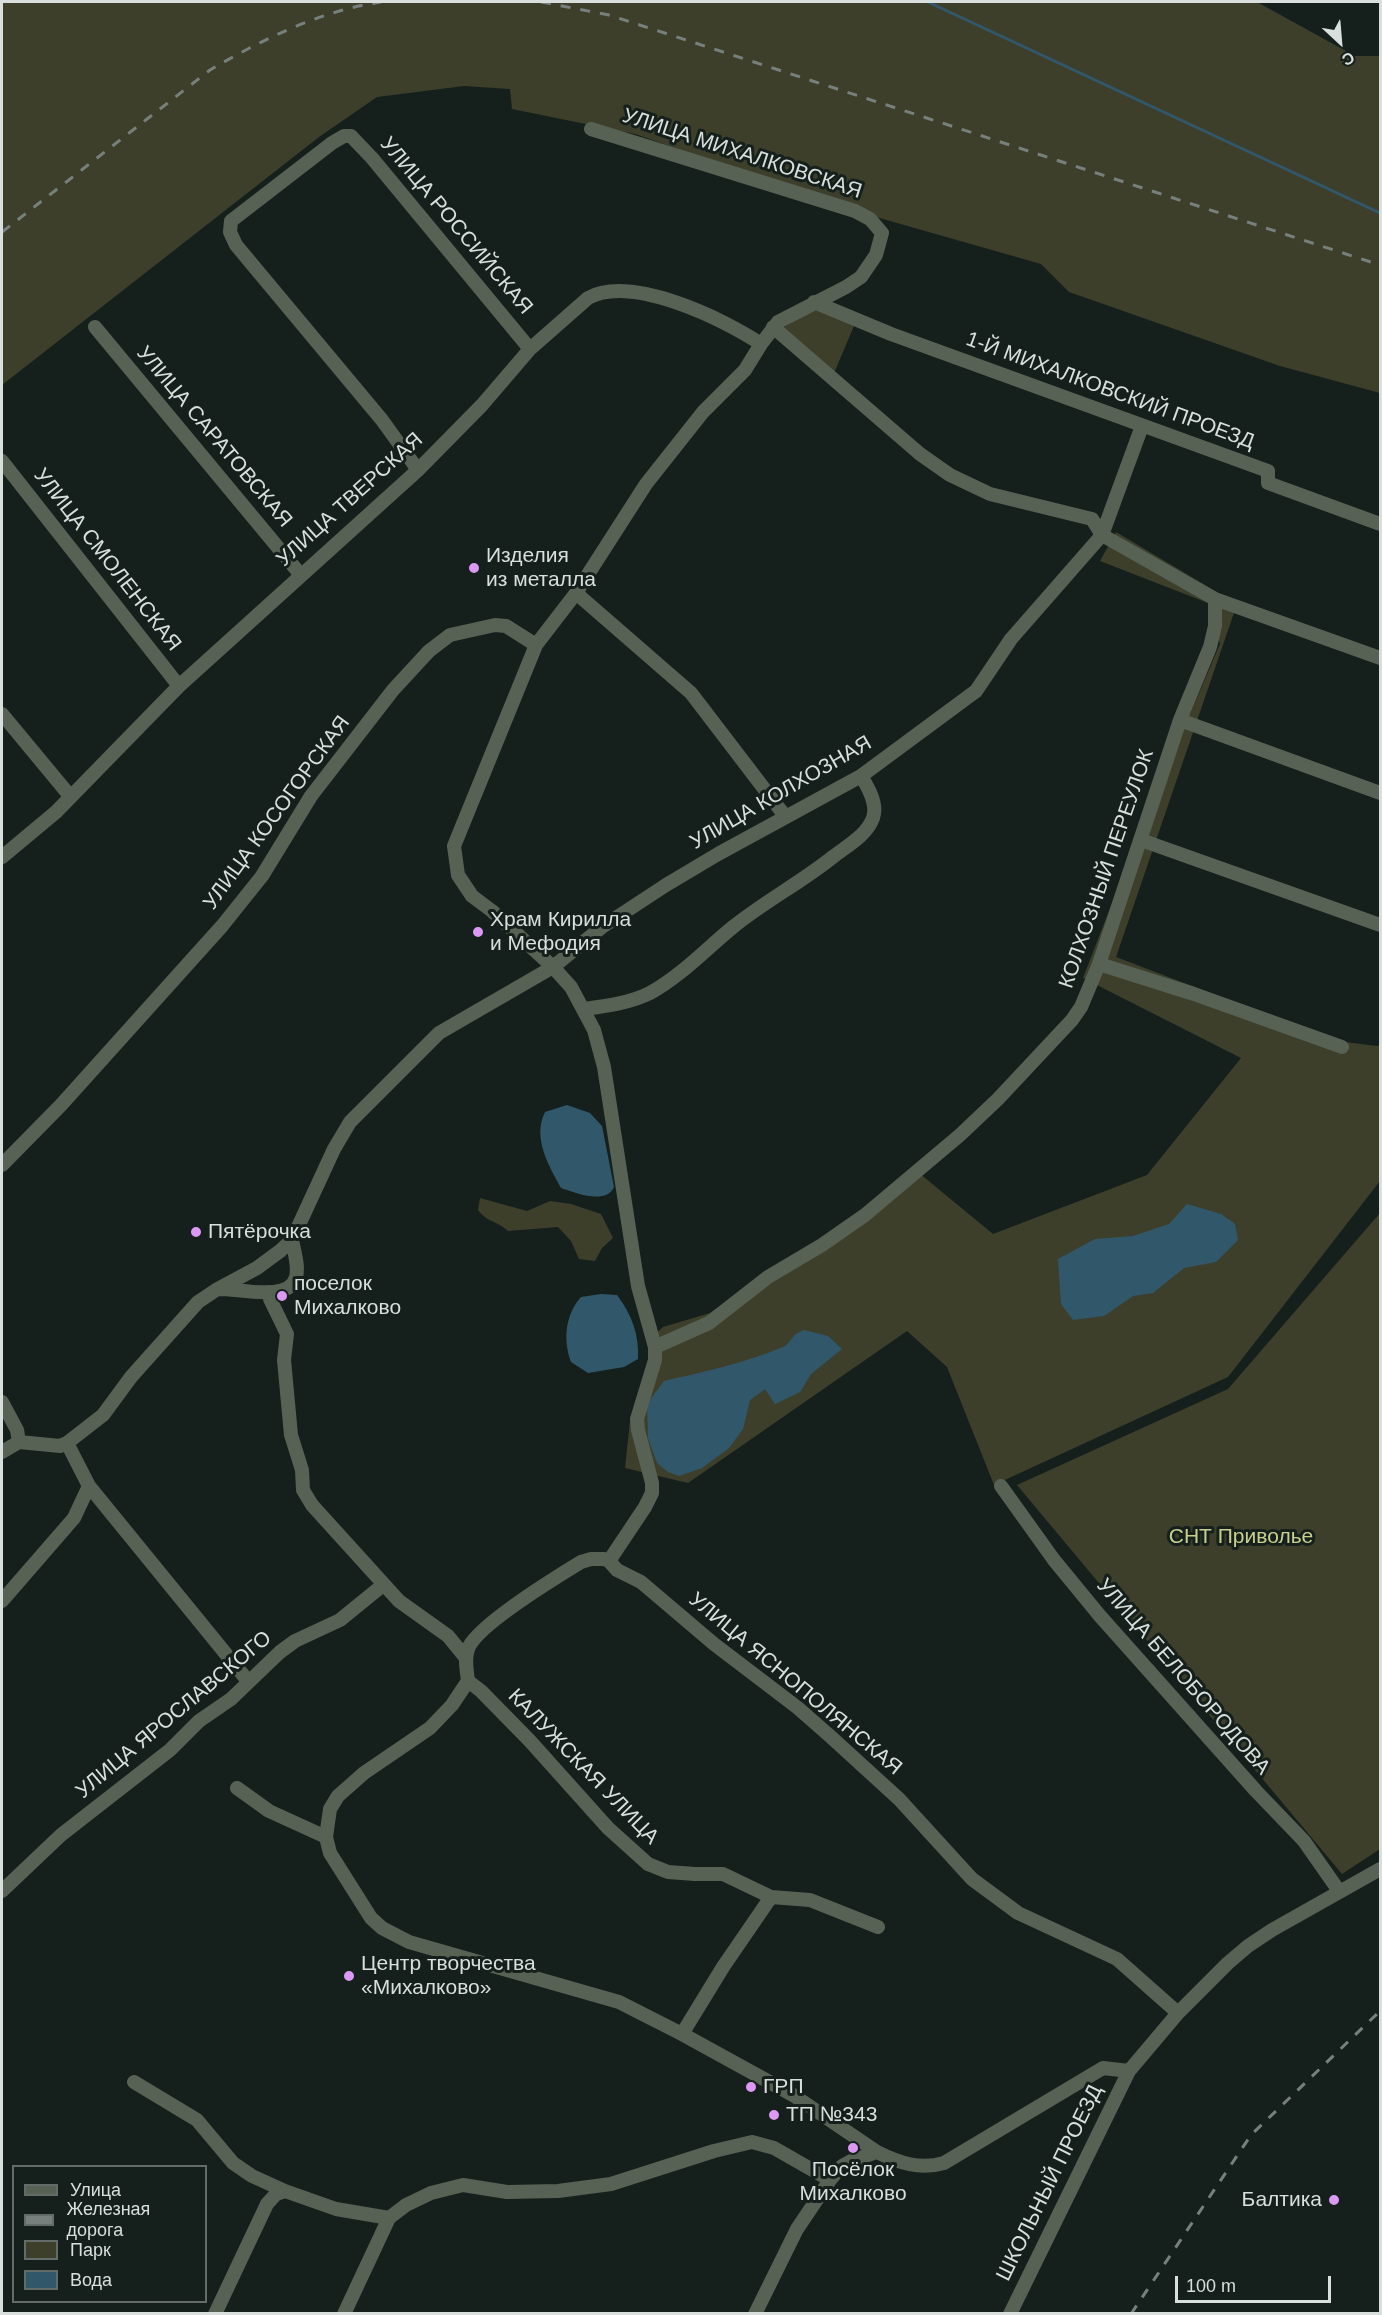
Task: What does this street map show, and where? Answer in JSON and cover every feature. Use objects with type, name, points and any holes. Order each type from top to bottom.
[{"type":"street","name":"УЛИЦА МИХАЛКОВСКАЯ","points":[[591,129],[855,211],[870,219],[882,233],[878,251],[870,265],[851,284],[783,318],[773,327],[761,344]]},
{"type":"street","name":"УЛИЦА РОССИЙСКАЯ","points":[[418,470],[382,420],[236,245],[230,232],[232,220],[332,143],[346,135],[353,137],[530,349]]},
{"type":"street","name":"УЛИЦА ТВЕРСКАЯ","points":[[2,857],[56,812],[178,686],[418,470],[482,405],[530,349],[588,298],[598,293],[615,291],[636,293],[677,303],[737,327],[761,344]]},
{"type":"street","name":"1-Й МИХАЛКОВСКИЙ ПРОЕЗД","points":[[814,302],[891,334],[1268,471],[1268,483],[1380,524]]},
{"type":"street","name":"УЛИЦА САРАТОВСКАЯ","points":[[95,327],[300,574]]},
{"type":"street","points":[[773,327],[920,454],[950,476],[990,494],[1092,519],[1102,535],[1215,599],[1380,658]]},
{"type":"street","points":[[761,344],[745,370],[696,420],[646,484],[576,593],[536,645],[455,842],[456,868],[472,896],[553,967],[571,987],[594,1030],[604,1067],[638,1286],[655,1347],[656,1360],[639,1408],[637,1424],[652,1483],[652,1493],[641,1514],[609,1561],[598,1558],[585,1560],[544,1585],[502,1615],[472,1642],[466,1658],[468,1681],[452,1705],[430,1728],[364,1773],[338,1796],[328,1816],[326,1837],[332,1858],[367,1912],[376,1923],[390,1933],[424,1947],[619,2002],[793,2095],[877,2152],[895,2161],[926,2166],[944,2163],[1103,2068],[1129,2071]]},
{"type":"street","name":"УЛИЦА КОЛХОЗНАЯ","points":[[292,1240],[334,1149],[350,1122],[439,1033],[553,967],[610,922],[717,854],[861,776],[976,692],[1011,639],[1102,535],[1142,426]]},
{"type":"street","name":"УЛИЦА СМОЛЕНСКАЯ","points":[[2,461],[178,686]]},
{"type":"street","points":[[576,593],[691,693],[785,816]]},
{"type":"street","name":"КОЛХОЗНЫЙ ПЕРЕУЛОК","points":[[655,1347],[709,1323],[768,1277],[847,1228],[923,1167],[998,1100],[1072,1020],[1081,1007],[1099,964],[1180,720],[1210,647],[1215,626],[1215,599]]},
{"type":"street","name":"УЛИЦА КОСОГОРСКАЯ","points":[[2,1165],[61,1105],[222,926],[262,876],[312,796],[393,690],[429,651],[450,635],[495,625],[506,626],[536,645]]},
{"type":"street","points":[[2,714],[70,796]]},
{"type":"street","points":[[1180,720],[1380,793]]},
{"type":"street","points":[[584,1009],[630,1000],[655,990],[692,963],[732,928],[778,894],[816,871],[860,836],[872,822],[874,812],[868,788],[861,776]]},
{"type":"street","points":[[1141,840],[1380,926]]},
{"type":"street","points":[[1099,964],[1194,994],[1342,1047]]},
{"type":"street","points":[[216,1290],[269,1296],[299,1281],[292,1240]]},
{"type":"street","points":[[2,1452],[19,1442],[60,1446],[67,1443],[103,1415],[131,1377],[190,1310],[216,1290],[257,1268],[292,1240]]},
{"type":"street","points":[[269,1296],[287,1334],[284,1360],[288,1416],[292,1441],[302,1470],[305,1493],[312,1505],[383,1585],[399,1601],[448,1636],[466,1658]]},
{"type":"street","points":[[2,1402],[17,1430],[19,1442]]},
{"type":"street","points":[[67,1443],[89,1486],[248,1681]]},
{"type":"street","points":[[2,1601],[74,1518],[89,1486]]},
{"type":"street","name":"УЛИЦА БЕЛОБОРОДОВА","points":[[1001,1486],[1054,1560],[1100,1616],[1256,1791],[1304,1841],[1339,1891]]},
{"type":"street","name":"УЛИЦА ЯСНОПОЛЯНСКАЯ","points":[[609,1561],[617,1570],[641,1582],[714,1644],[798,1708],[899,1799],[972,1879],[1018,1913],[1117,1959],[1178,2013]]},
{"type":"street","name":"УЛИЦА ЯРОСЛАВСКОГО","points":[[2,1891],[61,1835],[170,1750],[199,1721],[224,1706],[280,1652],[295,1641],[340,1620],[383,1585]]},
{"type":"street","name":"КАЛУЖСКАЯ УЛИЦА","points":[[468,1681],[481,1691],[530,1741],[608,1828],[642,1861],[668,1872],[723,1874],[771,1897],[810,1900],[878,1927]]},
{"type":"street","points":[[237,1788],[269,1811],[326,1837]]},
{"type":"street","name":"ШКОЛЬНЫЙ ПРОЕЗД","points":[[1010,2313],[1129,2071],[1178,2013],[1248,1946],[1380,1869]]},
{"type":"street","points":[[682,2034],[723,1967],[771,1897]]},
{"type":"street","points":[[134,2082],[197,2120],[233,2163],[242,2170],[285,2191],[336,2209],[388,2218]]},
{"type":"street","points":[[344,2313],[388,2218],[413,2201],[442,2190],[463,2186],[507,2192],[558,2190],[610,2184],[693,2157],[752,2142],[774,2148],[831,2180]]},
{"type":"street","points":[[754,2313],[797,2229],[831,2180],[842,2166],[877,2152]]},
{"type":"street","points":[[215,2313],[267,2204],[276,2194],[285,2191]]},
{"type":"green space","points":[[2,2],[1257,2],[1355,56],[1380,56],[1380,393],[1280,366],[1069,292],[1041,264],[869,215],[635,134],[512,109],[510,89],[464,86],[377,97],[319,137],[2,385]]},
{"type":"green space","points":[[816,308],[854,326],[834,373],[783,328]]},
{"type":"green space","points":[[1116,532],[1237,604],[1116,957],[1336,1041],[1380,1045],[1380,1181],[1228,1377],[994,1485],[947,1367],[907,1331],[688,1483],[625,1468],[630,1421],[648,1395],[661,1360],[647,1342],[663,1327],[710,1313],[860,1212],[913,1168],[993,1234],[1147,1175],[1241,1058],[1083,978],[1136,841],[1220,644],[1208,603],[1100,561]]},
{"type":"green space","points":[[480,1198],[527,1211],[550,1201],[571,1204],[601,1214],[613,1238],[602,1248],[595,1261],[579,1259],[571,1241],[558,1227],[508,1231],[478,1210]]},
{"type":"green space","name":"СНТ Приволье","points":[[1380,1213],[1380,1849],[1342,1874],[1017,1485],[1228,1389]]},
{"type":"water","points":[[567,1105],[590,1113],[602,1126],[614,1187],[604,1195],[590,1196],[561,1188],[547,1161],[541,1142],[541,1122],[545,1112]]},
{"type":"water","points":[[1187,1204],[1221,1214],[1235,1224],[1238,1240],[1216,1262],[1184,1268],[1153,1293],[1133,1296],[1104,1316],[1073,1320],[1061,1304],[1058,1259],[1095,1239],[1133,1236],[1169,1224]]},
{"type":"water","points":[[601,1294],[617,1295],[627,1310],[636,1333],[638,1359],[624,1367],[588,1373],[571,1362],[566,1337],[567,1328],[572,1312],[581,1297]]},
{"type":"water","points":[[804,1330],[828,1336],[842,1349],[811,1374],[800,1392],[775,1404],[765,1389],[750,1400],[743,1429],[729,1448],[702,1468],[679,1476],[668,1472],[657,1463],[648,1438],[647,1404],[664,1381],[724,1367],[769,1353],[786,1345],[796,1334]]},
{"type":"waterway","points":[[928,2],[1380,213]]},
{"type":"railway","points":[[2,232],[210,70],[271,37],[314,19],[381,2]]},
{"type":"railway","points":[[541,2],[609,15],[1380,265]]},
{"type":"railway","points":[[1131,2314],[1251,2135],[1380,2011]]},
{"type":"place","name":"Изделия из металла","points":[[474,568]]},
{"type":"place","name":"Храм Кирилла и Мефодия","points":[[478,932]]},
{"type":"place","name":"Пятёрочка","points":[[196,1232]]},
{"type":"place","name":"поселок Михалково","points":[[282,1296]]},
{"type":"place","name":"Центр творчества «Михалково»","points":[[349,1976]]},
{"type":"place","name":"ГРП","points":[[751,2087]]},
{"type":"place","name":"ТП №343","points":[[774,2115]]},
{"type":"place","name":"Посёлок Михалково","points":[[853,2148]]},
{"type":"place","name":"Балтика","points":[[1334,2200]]}]
